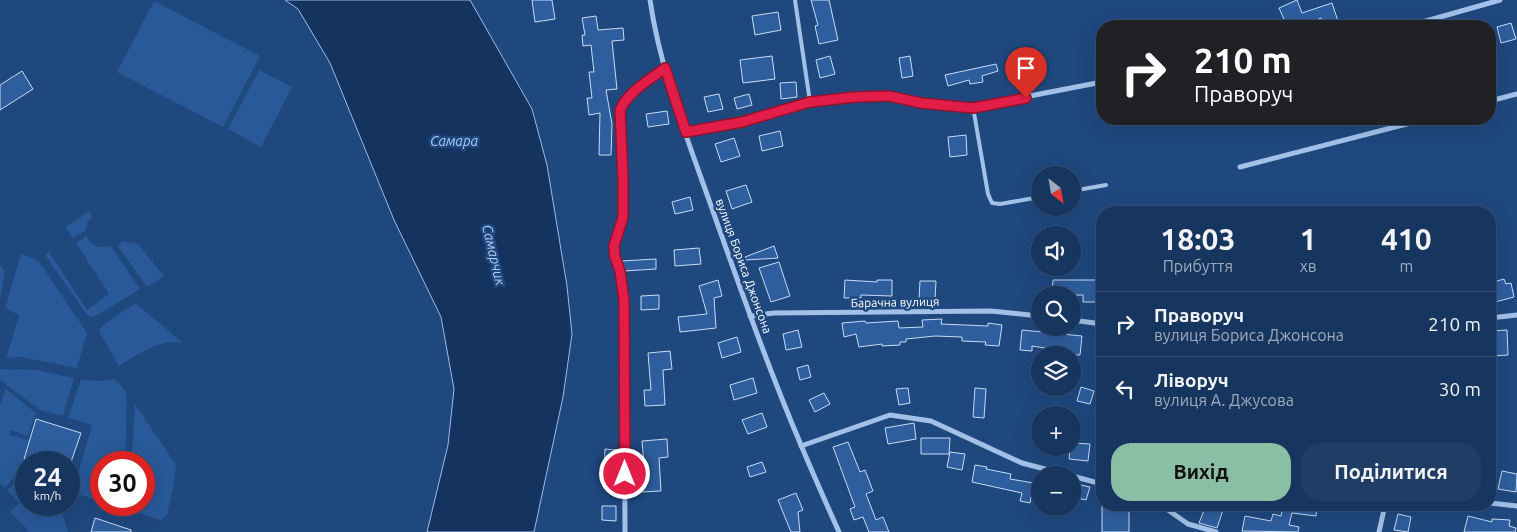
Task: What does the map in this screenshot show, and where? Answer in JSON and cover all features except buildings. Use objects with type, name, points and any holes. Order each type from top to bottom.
[{"type":"street","name":"вулиця Бориса Джонсона","points":[[650,0],[665,68],[750,316],[801,446],[839,532]]},
{"type":"street","points":[[1438,20],[1500,0]]},
{"type":"street","points":[[625,532],[624,300],[614,246],[623,217],[620,110],[624,102],[632,94],[665,68]]},
{"type":"street","points":[[686,132],[742,122],[810,102],[855,97],[889,96],[921,103],[973,108],[1096,83]]},
{"type":"street","points":[[1496,100],[1517,94]]},
{"type":"street","points":[[1240,166],[1402,125]]},
{"type":"street","name":"Барачна вулиця","points":[[750,316],[774,314],[991,311],[1031,315]]},
{"type":"street","points":[[1496,317],[1517,315]]},
{"type":"street","points":[[1081,321],[1096,323]]},
{"type":"street","points":[[801,446],[890,415],[932,421],[1022,463],[1034,466]]},
{"type":"street","points":[[1081,478],[1096,482]]},
{"type":"street","points":[[1496,504],[1517,506]]},
{"type":"street","points":[[1170,511],[1188,524],[1216,532]]},
{"type":"street","points":[[1379,532],[1384,511]]},
{"type":"lane","points":[[795,0],[810,102]]},
{"type":"lane","points":[[973,108],[988,194],[992,203],[1000,204],[1031,199]]},
{"type":"lane","points":[[1081,190],[1106,185]]},
{"type":"shaded area","points":[[154,1],[260,56],[223,127],[117,72]]},
{"type":"shaded area","points":[[259,70],[292,87],[261,147],[228,129]]},
{"type":"shaded area","points":[[90,211],[92,217],[88,221],[85,231],[73,238],[65,227]]},
{"type":"shaded area","points":[[87,236],[94,245],[111,246],[140,289],[94,317],[87,315],[45,255],[49,252],[87,310],[109,294],[76,243]]},
{"type":"shaded area","points":[[123,241],[138,244],[164,276],[147,287],[118,246]]},
{"type":"shaded area","points":[[21,254],[33,258],[40,263],[87,333],[77,368],[21,357],[6,358],[19,315],[5,308]]},
{"type":"shaded area","points":[[0,265],[5,271],[0,299]]},
{"type":"shaded area","points":[[135,303],[183,343],[174,342],[158,345],[119,366],[99,331],[102,326]]},
{"type":"shaded area","points":[[0,369],[36,370],[74,378],[63,416],[40,410],[0,380]]},
{"type":"shaded area","points":[[114,379],[127,394],[125,451],[90,451],[90,498],[80,494],[80,467],[92,425],[68,418],[81,380],[101,381]]},
{"type":"shaded area","points":[[5,389],[36,413],[28,436],[11,430],[10,435],[29,440],[26,451],[15,451],[15,476],[5,488],[0,483],[0,406]]},
{"type":"shaded area","points":[[135,404],[176,465],[167,515],[161,520],[148,516],[155,516],[155,451],[132,451]]},
{"type":"shaded area","points":[[15,482],[15,499],[7,490]]},
{"type":"shaded area","points":[[15,507],[15,516],[63,516],[68,532],[30,532],[10,512]]},
{"type":"water","name":"Самара","points":[[285,0],[470,0],[532,109],[547,165],[567,286],[572,334],[563,397],[534,532],[427,532],[448,445],[454,389],[441,317],[394,220],[330,63],[298,9]]},
{"type":"route","points":[[625,474],[624,300],[614,246],[623,217],[620,110],[624,102],[632,94],[665,68],[686,132],[742,122],[810,102],[855,97],[889,96],[921,103],[973,108],[1026,98]]},
{"type":"water label","name":"Самарчик","points":[[494,255]]}]
